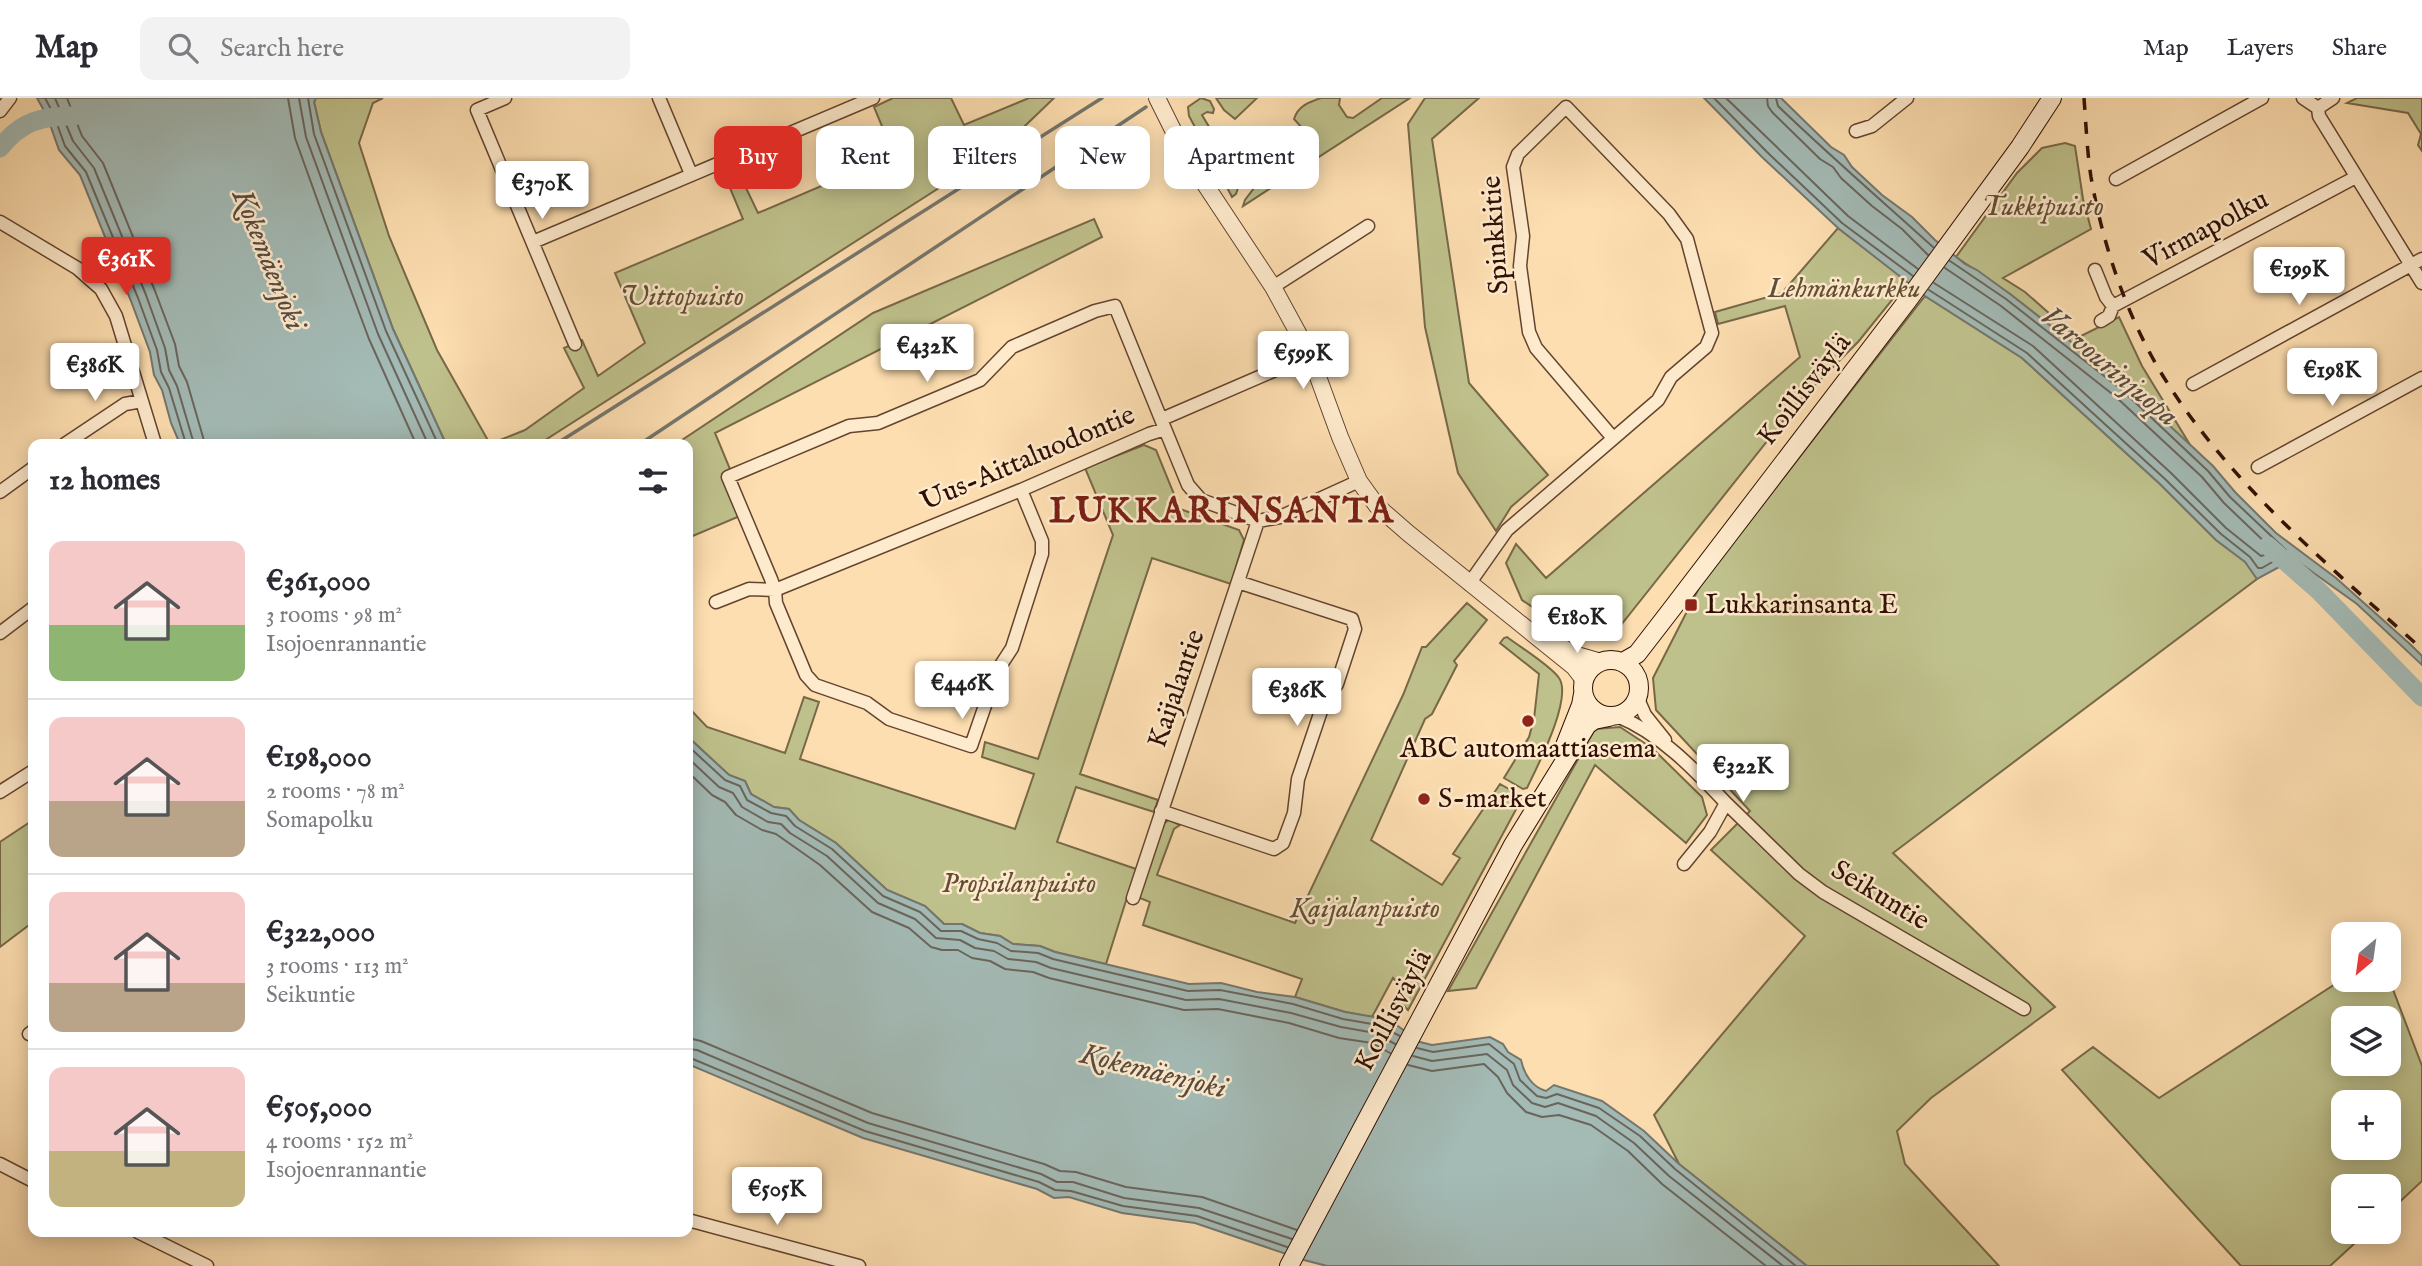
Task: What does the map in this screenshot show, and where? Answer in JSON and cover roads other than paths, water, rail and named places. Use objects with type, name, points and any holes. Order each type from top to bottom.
[{"type":"main road","name":"Koillisväylä","points":[[1623,662],[1637,654],[1954,239],[2020,147],[2046,100]]},
{"type":"main road","name":"Koillisväylä","points":[[1639,691],[1646,661],[1671,610]]},
{"type":"main road","points":[[1609,660],[1623,662],[1634,671],[1639,691],[1628,712],[1613,716],[1591,709],[1584,687],[1591,668],[1609,660]]},
{"type":"main road","name":"Koillisväylä","points":[[1549,783],[1581,705],[1584,687]]},
{"type":"main road","name":"Koillisväylä","points":[[1289,1266],[1513,845],[1549,783],[1587,725],[1594,719],[1613,716]]},
{"type":"street","points":[[0,111],[10,98]]},
{"type":"street","points":[[505,98],[477,110],[575,344]]},
{"type":"street","points":[[659,98],[691,174]]},
{"type":"street","points":[[533,242],[873,98]]},
{"type":"street","points":[[1157,98],[1185,154],[1273,287],[1310,355],[1339,437],[1359,481],[1377,506],[1469,584],[1574,667],[1584,687]]},
{"type":"street","points":[[1857,131],[1872,126],[1907,98]]},
{"type":"street","points":[[2116,178],[2262,98]]},
{"type":"street","points":[[2303,98],[2318,108],[2319,116],[2356,177],[2417,262],[2422,283]]},
{"type":"street","points":[[2318,108],[2333,98]]},
{"type":"street","name":"Spinkkitie","points":[[1469,584],[1507,530],[1658,400],[1671,377],[1706,347],[1712,332],[1687,239],[1669,214],[1566,107],[1518,154],[1513,167],[1523,236],[1520,265],[1525,306],[1529,332],[1536,348],[1613,438]]},
{"type":"street","name":"Virmapolku","points":[[2113,306],[2356,177]]},
{"type":"street","points":[[0,222],[77,268],[101,289],[116,316],[153,439]]},
{"type":"street","points":[[1273,287],[1368,226]]},
{"type":"street","points":[[2193,384],[2417,262]]},
{"type":"street","points":[[2095,270],[2106,297],[2113,306],[2109,316],[2101,321]]},
{"type":"street","points":[[1021,489],[1042,541],[1042,554],[1012,648],[996,671],[971,746],[889,719],[867,704],[815,685],[806,676],[776,603],[775,590],[728,477],[849,426],[878,423],[980,380],[1012,347],[1115,306],[1164,424],[1310,355]]},
{"type":"street","points":[[2258,467],[2422,378]]},
{"type":"street","points":[[72,439],[125,404],[142,401]]},
{"type":"street","name":"Uus-Aittaluodontie","points":[[716,602],[749,589],[775,590],[1021,489],[1149,434],[1164,424],[1188,485],[1200,500],[1258,521]]},
{"type":"street","points":[[0,492],[28,472]]},
{"type":"street","points":[[1258,521],[1280,517],[1359,481]]},
{"type":"street","name":"Kaijalantie","points":[[1133,898],[1258,521]]},
{"type":"street","points":[[1161,811],[1274,849],[1283,844],[1294,814],[1302,766],[1324,702],[1336,684],[1355,629],[1352,619],[1238,582]]},
{"type":"street","points":[[0,634],[28,612]]},
{"type":"street","points":[[1519,624],[1580,656],[1601,662]]},
{"type":"street","name":"Seikuntie","points":[[1639,691],[1645,715],[1676,754],[1799,874],[1823,892],[2024,1009]]},
{"type":"street","name":"Seikuntie","points":[[1613,716],[1631,722],[1676,754]]},
{"type":"street","points":[[0,792],[28,774]]},
{"type":"street","points":[[1684,864],[1710,832],[1726,803]]},
{"type":"street","points":[[0,1164],[28,1178]]},
{"type":"street","points":[[693,1221],[859,1266]]},
{"type":"street","points":[[148,1237],[207,1266]]},
{"type":"water","name":"Kokemäenjoki","points":[[37,98],[316,98],[314,102],[321,132],[393,329],[444,439],[178,439],[162,390],[154,375],[150,352],[80,175],[59,150],[47,116]]},
{"type":"water","points":[[1704,98],[1781,98],[1831,147],[1844,155],[1852,167],[1882,195],[1912,217],[1935,240],[2010,294],[2126,385],[2213,466],[2276,533],[2336,578],[2411,645],[2422,656],[2422,665],[2357,604],[2294,559],[2257,579],[2245,562],[2216,540],[2160,484],[2022,358],[1925,296],[1838,228]]},
{"type":"water","name":"Kokemäenjoki","points":[[693,742],[729,775],[745,781],[751,794],[774,807],[789,809],[799,820],[836,843],[887,890],[925,906],[944,924],[962,924],[980,933],[1000,936],[1013,944],[1040,946],[1055,952],[1189,984],[1221,983],[1257,992],[1295,997],[1345,1012],[1380,1018],[1398,1026],[1420,1042],[1432,1045],[1490,1037],[1503,1044],[1508,1052],[1521,1060],[1527,1075],[1537,1086],[1546,1091],[1554,1085],[1602,1101],[1644,1131],[1679,1164],[1807,1266],[1327,1266],[1195,1223],[1122,1213],[1069,1197],[1054,1198],[1037,1189],[863,1138],[693,1066]]},
{"type":"waterway","points":[[564,439],[1102,98]]},
{"type":"waterway","points":[[648,439],[1146,107]]},
{"type":"waterway","points":[[0,148],[16,132],[33,122],[52,117],[74,116]]},
{"type":"waterway","name":"Varvourinjuopa","points":[[2268,546],[2319,591],[2422,697]]},
{"type":"railway","points":[[2084,98],[2091,177],[2102,229],[2138,330],[2163,376],[2189,415],[2249,488],[2282,522],[2422,649]]},
{"type":"place","name":"Lukkarinsanta E","points":[[1691,605]]},
{"type":"place","name":"ABC automaattiasema","points":[[1528,721]]},
{"type":"place","name":"S-market","points":[[1424,799]]},
{"type":"district","name":"LUKKARINSANTA","points":[[1222,512]]},
{"type":"park label","name":"Tukkipuisto","points":[[2043,207]]},
{"type":"park label","name":"Lehmänkurkku","points":[[1844,289]]},
{"type":"park label","name":"Uittopuisto","points":[[682,297]]},
{"type":"park label","name":"Propsilanpuisto","points":[[1019,884]]},
{"type":"park label","name":"Kaijalanpuisto","points":[[1365,909]]}]
